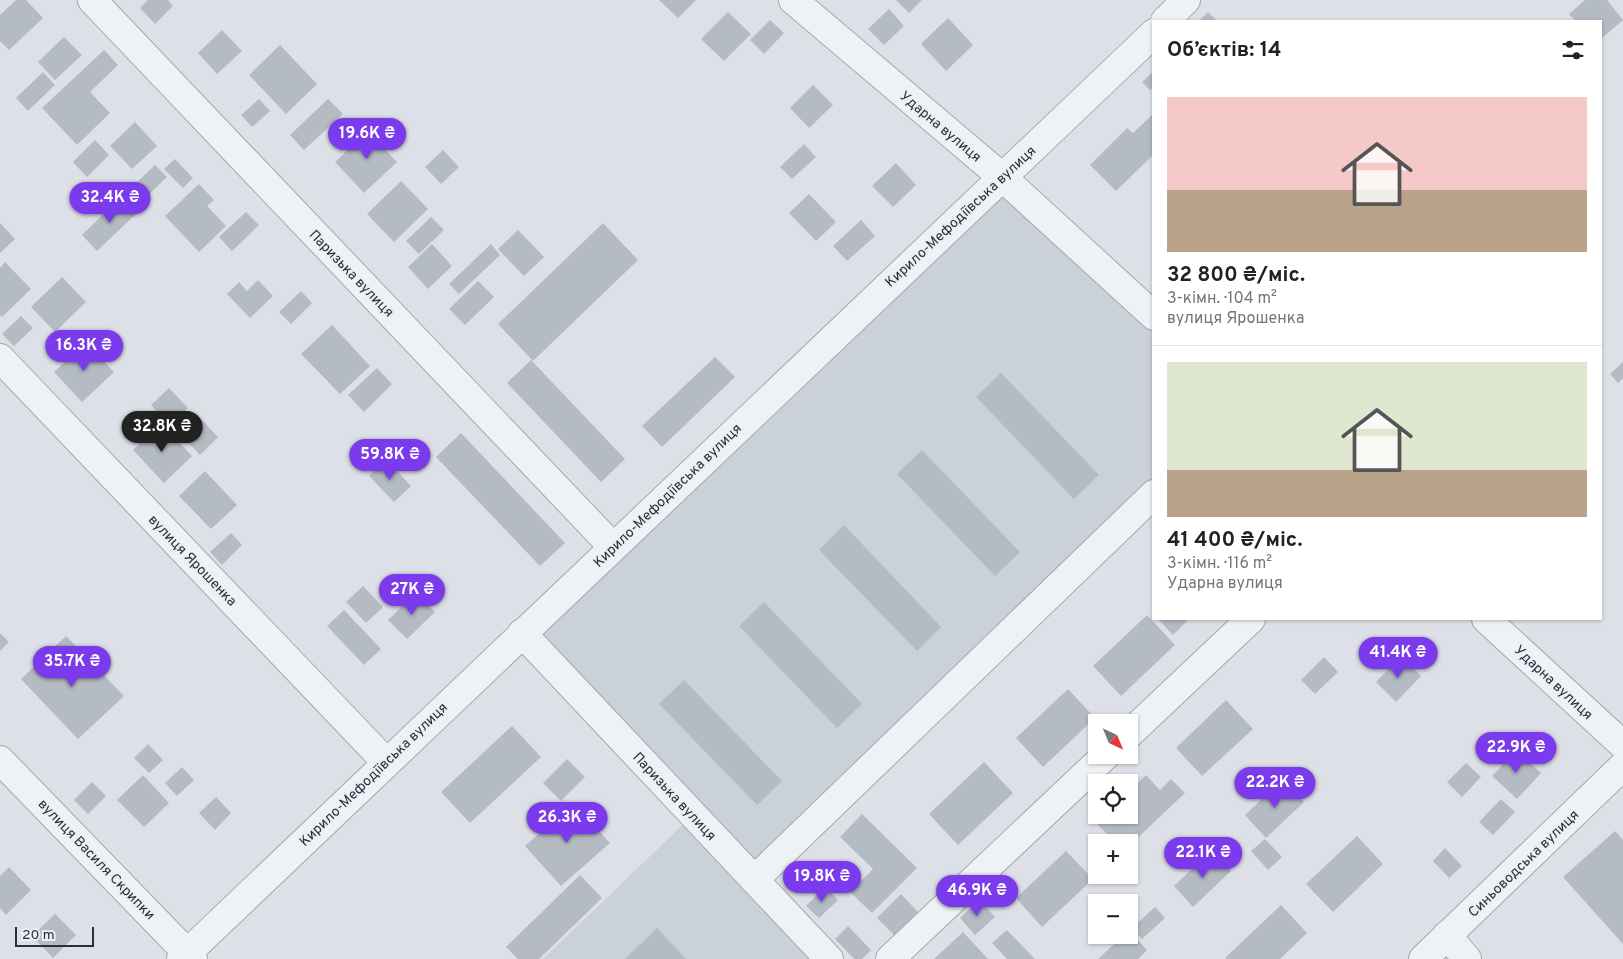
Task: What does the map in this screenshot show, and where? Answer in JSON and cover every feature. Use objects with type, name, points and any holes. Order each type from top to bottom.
[{"type":"street","name":"Паризька вулиця","points":[[92,0],[612,546]]},
{"type":"street","name":"Ударна вулиця","points":[[793,0],[1002,177],[1152,314]]},
{"type":"street","points":[[1166,20],[1186,0]]},
{"type":"street","name":"Кирило-Мефодіївська вулиця","points":[[187,957],[386,762],[1152,34]]},
{"type":"street","name":"вулиця Ярошенка","points":[[0,358],[386,762]]},
{"type":"street","points":[[754,880],[1152,496]]},
{"type":"street","points":[[1138,726],[1250,620]]},
{"type":"street","name":"Ударна вулиця","points":[[1487,620],[1623,745]]},
{"type":"street","name":"Паризька вулиця","points":[[522,633],[828,959]]},
{"type":"street","name":"вулиця Василя Скрипки","points":[[0,760],[187,957]]},
{"type":"street","points":[[890,959],[1096,764]]},
{"type":"street","name":"Синьоводська вулиця","points":[[1422,959],[1620,777]]},
{"type":"street","points":[[1447,935],[1468,959]]},
{"type":"shaded area","points":[[1002,177],[1152,314],[1152,496],[754,879],[829,959],[543,959],[693,815],[523,633]]},
{"type":"building","points":[[16,0],[26,0],[43,18],[9,50],[0,41],[0,15]]},
{"type":"building","points":[[148,0],[168,0],[173,6],[155,24],[140,8]]},
{"type":"building","points":[[659,0],[696,0],[678,18]]},
{"type":"building","points":[[896,0],[922,0],[909,13]]},
{"type":"building","points":[[1585,0],[1607,0],[1623,20],[1602,38],[1602,20],[1575,20],[1569,14]]},
{"type":"building","points":[[889,9],[904,26],[884,45],[868,29]]},
{"type":"building","points":[[728,12],[751,34],[724,61],[701,39]]},
{"type":"building","points":[[1208,12],[1216,20],[1200,20]]},
{"type":"building","points":[[948,18],[973,45],[946,71],[921,44]]},
{"type":"building","points":[[770,20],[784,33],[764,54],[750,40]]},
{"type":"building","points":[[222,30],[242,51],[217,74],[198,53]]},
{"type":"building","points":[[64,37],[82,55],[55,80],[38,62]]},
{"type":"building","points":[[280,45],[317,84],[286,114],[249,75]]},
{"type":"building","points":[[104,50],[118,65],[90,92],[110,113],[77,145],[42,108]]},
{"type":"building","points":[[43,72],[55,85],[28,111],[16,98]]},
{"type":"building","points":[[1152,73],[1152,88],[1150,90],[1142,82]]},
{"type":"building","points":[[813,85],[833,105],[809,128],[790,108]]},
{"type":"building","points":[[259,99],[270,111],[252,127],[241,115]]},
{"type":"building","points":[[328,99],[343,114],[304,150],[290,135]]},
{"type":"building","points":[[1152,115],[1152,156],[1116,191],[1090,165],[1127,128],[1133,133]]},
{"type":"building","points":[[135,122],[157,146],[132,169],[110,146]]},
{"type":"building","points":[[376,123],[386,134],[378,142],[397,162],[364,193],[335,162]]},
{"type":"building","points":[[95,140],[109,155],[87,177],[73,162]]},
{"type":"building","points":[[804,144],[816,157],[792,179],[780,167]]},
{"type":"building","points":[[443,150],[459,167],[441,184],[425,167]]},
{"type":"building","points":[[175,159],[193,178],[183,188],[164,169]]},
{"type":"building","points":[[896,163],[916,185],[893,207],[872,186]]},
{"type":"building","points":[[155,165],[167,177],[141,202],[129,190]]},
{"type":"building","points":[[401,181],[428,209],[394,242],[367,214]]},
{"type":"building","points":[[199,184],[214,200],[207,206],[226,226],[199,252],[165,216]]},
{"type":"building","points":[[809,194],[836,222],[816,241],[789,213]]},
{"type":"building","points":[[122,196],[137,213],[97,251],[82,235]]},
{"type":"building","points":[[246,212],[259,225],[232,251],[219,237]]},
{"type":"building","points":[[431,217],[444,230],[419,254],[406,241]]},
{"type":"building","points":[[861,220],[875,236],[847,261],[833,246]]},
{"type":"building","points":[[0,223],[15,239],[0,253]]},
{"type":"building","points":[[603,223],[638,260],[533,361],[498,324]]},
{"type":"building","points":[[518,230],[544,257],[524,276],[498,249]]},
{"type":"building","points":[[432,244],[452,266],[428,289],[408,267]]},
{"type":"building","points":[[491,244],[500,255],[459,294],[449,284]]},
{"type":"building","points":[[5,262],[31,289],[2,317],[0,315],[0,268]]},
{"type":"building","points":[[62,277],[86,302],[55,332],[31,307]]},
{"type":"building","points":[[258,280],[273,296],[250,318],[227,294],[239,282],[247,291]]},
{"type":"building","points":[[478,281],[494,297],[465,325],[449,309]]},
{"type":"building","points":[[301,291],[312,303],[291,324],[279,312]]},
{"type":"building","points":[[21,316],[33,328],[14,346],[2,334]]},
{"type":"building","points":[[332,325],[370,366],[340,394],[301,354]]},
{"type":"building","points":[[86,343],[114,372],[82,402],[54,372]]},
{"type":"building","points":[[715,357],[735,377],[662,447],[642,426]]},
{"type":"building","points":[[531,360],[625,459],[601,482],[507,383]]},
{"type":"building","points":[[1623,362],[1623,378],[1618,383],[1610,374]]},
{"type":"building","points":[[377,368],[392,384],[364,412],[348,395]]},
{"type":"building","points":[[1001,373],[1099,475],[1074,499],[976,397]]},
{"type":"building","points":[[169,388],[188,408],[169,425],[151,405]]},
{"type":"building","points":[[200,418],[218,437],[200,455],[182,436]]},
{"type":"building","points":[[161,423],[192,456],[164,483],[133,450]]},
{"type":"building","points":[[461,433],[565,543],[540,566],[436,457]]},
{"type":"building","points":[[922,450],[1020,552],[995,576],[897,474]]},
{"type":"building","points":[[387,460],[411,486],[394,502],[369,476]]},
{"type":"building","points":[[205,471],[237,505],[211,529],[179,496]]},
{"type":"building","points":[[844,525],[941,627],[917,651],[819,550]]},
{"type":"building","points":[[231,533],[242,545],[222,565],[210,552]]},
{"type":"building","points":[[363,586],[383,607],[366,623],[346,602]]},
{"type":"building","points":[[416,593],[435,612],[407,639],[388,620]]},
{"type":"building","points":[[764,602],[862,704],[837,728],[739,626]]},
{"type":"building","points":[[344,610],[381,649],[364,665],[327,626]]},
{"type":"building","points":[[1147,615],[1175,645],[1121,696],[1093,666]]},
{"type":"building","points":[[1159,620],[1187,621],[1173,635]]},
{"type":"building","points":[[0,633],[9,642],[0,651]]},
{"type":"building","points":[[66,636],[124,696],[78,739],[21,679]]},
{"type":"building","points":[[1401,656],[1421,676],[1396,702],[1376,682]]},
{"type":"building","points":[[1324,657],[1338,672],[1315,694],[1301,680]]},
{"type":"building","points":[[684,680],[782,781],[757,805],[659,704]]},
{"type":"building","points":[[1068,689],[1091,714],[1088,714],[1088,725],[1043,767],[1016,738]]},
{"type":"building","points":[[1226,700],[1253,729],[1202,776],[1176,748]]},
{"type":"building","points":[[512,726],[541,757],[470,823],[441,792]]},
{"type":"building","points":[[148,744],[163,760],[149,773],[134,758]]},
{"type":"building","points":[[1516,750],[1541,773],[1517,799],[1492,776]]},
{"type":"building","points":[[567,759],[585,777],[561,801],[543,783]]},
{"type":"building","points":[[984,762],[1013,793],[958,845],[929,814]]},
{"type":"building","points":[[1466,763],[1481,777],[1462,797],[1447,782]]},
{"type":"building","points":[[182,767],[194,780],[177,796],[165,783]]},
{"type":"building","points":[[143,775],[169,803],[144,827],[117,800]]},
{"type":"building","points":[[1146,775],[1160,790],[1171,779],[1185,793],[1138,837],[1138,834],[1107,834],[1097,824],[1138,824],[1138,783]]},
{"type":"building","points":[[1283,779],[1304,802],[1266,838],[1245,815]]},
{"type":"building","points":[[92,782],[106,796],[88,814],[74,800]]},
{"type":"building","points":[[216,797],[231,813],[215,830],[199,813]]},
{"type":"building","points":[[1501,799],[1515,812],[1493,835],[1479,822]]},
{"type":"building","points":[[573,803],[610,843],[561,886],[525,846]]},
{"type":"building","points":[[862,814],[917,868],[872,913],[850,892],[873,869],[840,837]]},
{"type":"building","points":[[1615,831],[1623,840],[1623,944],[1563,877]]},
{"type":"building","points":[[1357,836],[1383,864],[1333,912],[1306,884]]},
{"type":"building","points":[[1265,839],[1282,857],[1268,870],[1251,851]]},
{"type":"building","points":[[1445,848],[1462,866],[1449,878],[1433,861]]},
{"type":"building","points":[[1212,850],[1231,871],[1193,907],[1174,886]]},
{"type":"building","points":[[1066,851],[1088,874],[1088,884],[1042,927],[1016,898]]},
{"type":"building","points":[[9,867],[31,890],[6,915],[0,908],[0,876]]},
{"type":"building","points":[[580,875],[602,898],[539,959],[518,959],[506,947]]},
{"type":"building","points":[[825,887],[838,900],[819,918],[806,906]]},
{"type":"building","points":[[901,894],[918,912],[895,936],[877,918]]},
{"type":"building","points":[[979,900],[995,917],[975,935],[960,918]]},
{"type":"building","points":[[1281,905],[1307,933],[1280,959],[1225,958]]},
{"type":"building","points":[[1155,907],[1165,918],[1142,939],[1138,935],[1138,923]]},
{"type":"building","points":[[55,914],[76,935],[53,958],[32,936]]},
{"type":"building","points":[[848,926],[871,950],[862,959],[854,959],[835,939]]},
{"type":"building","points":[[657,928],[686,959],[625,959]]},
{"type":"building","points":[[1007,930],[1035,959],[1007,959],[992,943]]},
{"type":"building","points":[[963,932],[988,959],[934,959]]},
{"type":"building","points":[[1138,940],[1147,950],[1138,959],[1098,959],[1114,944],[1138,944]]}]
